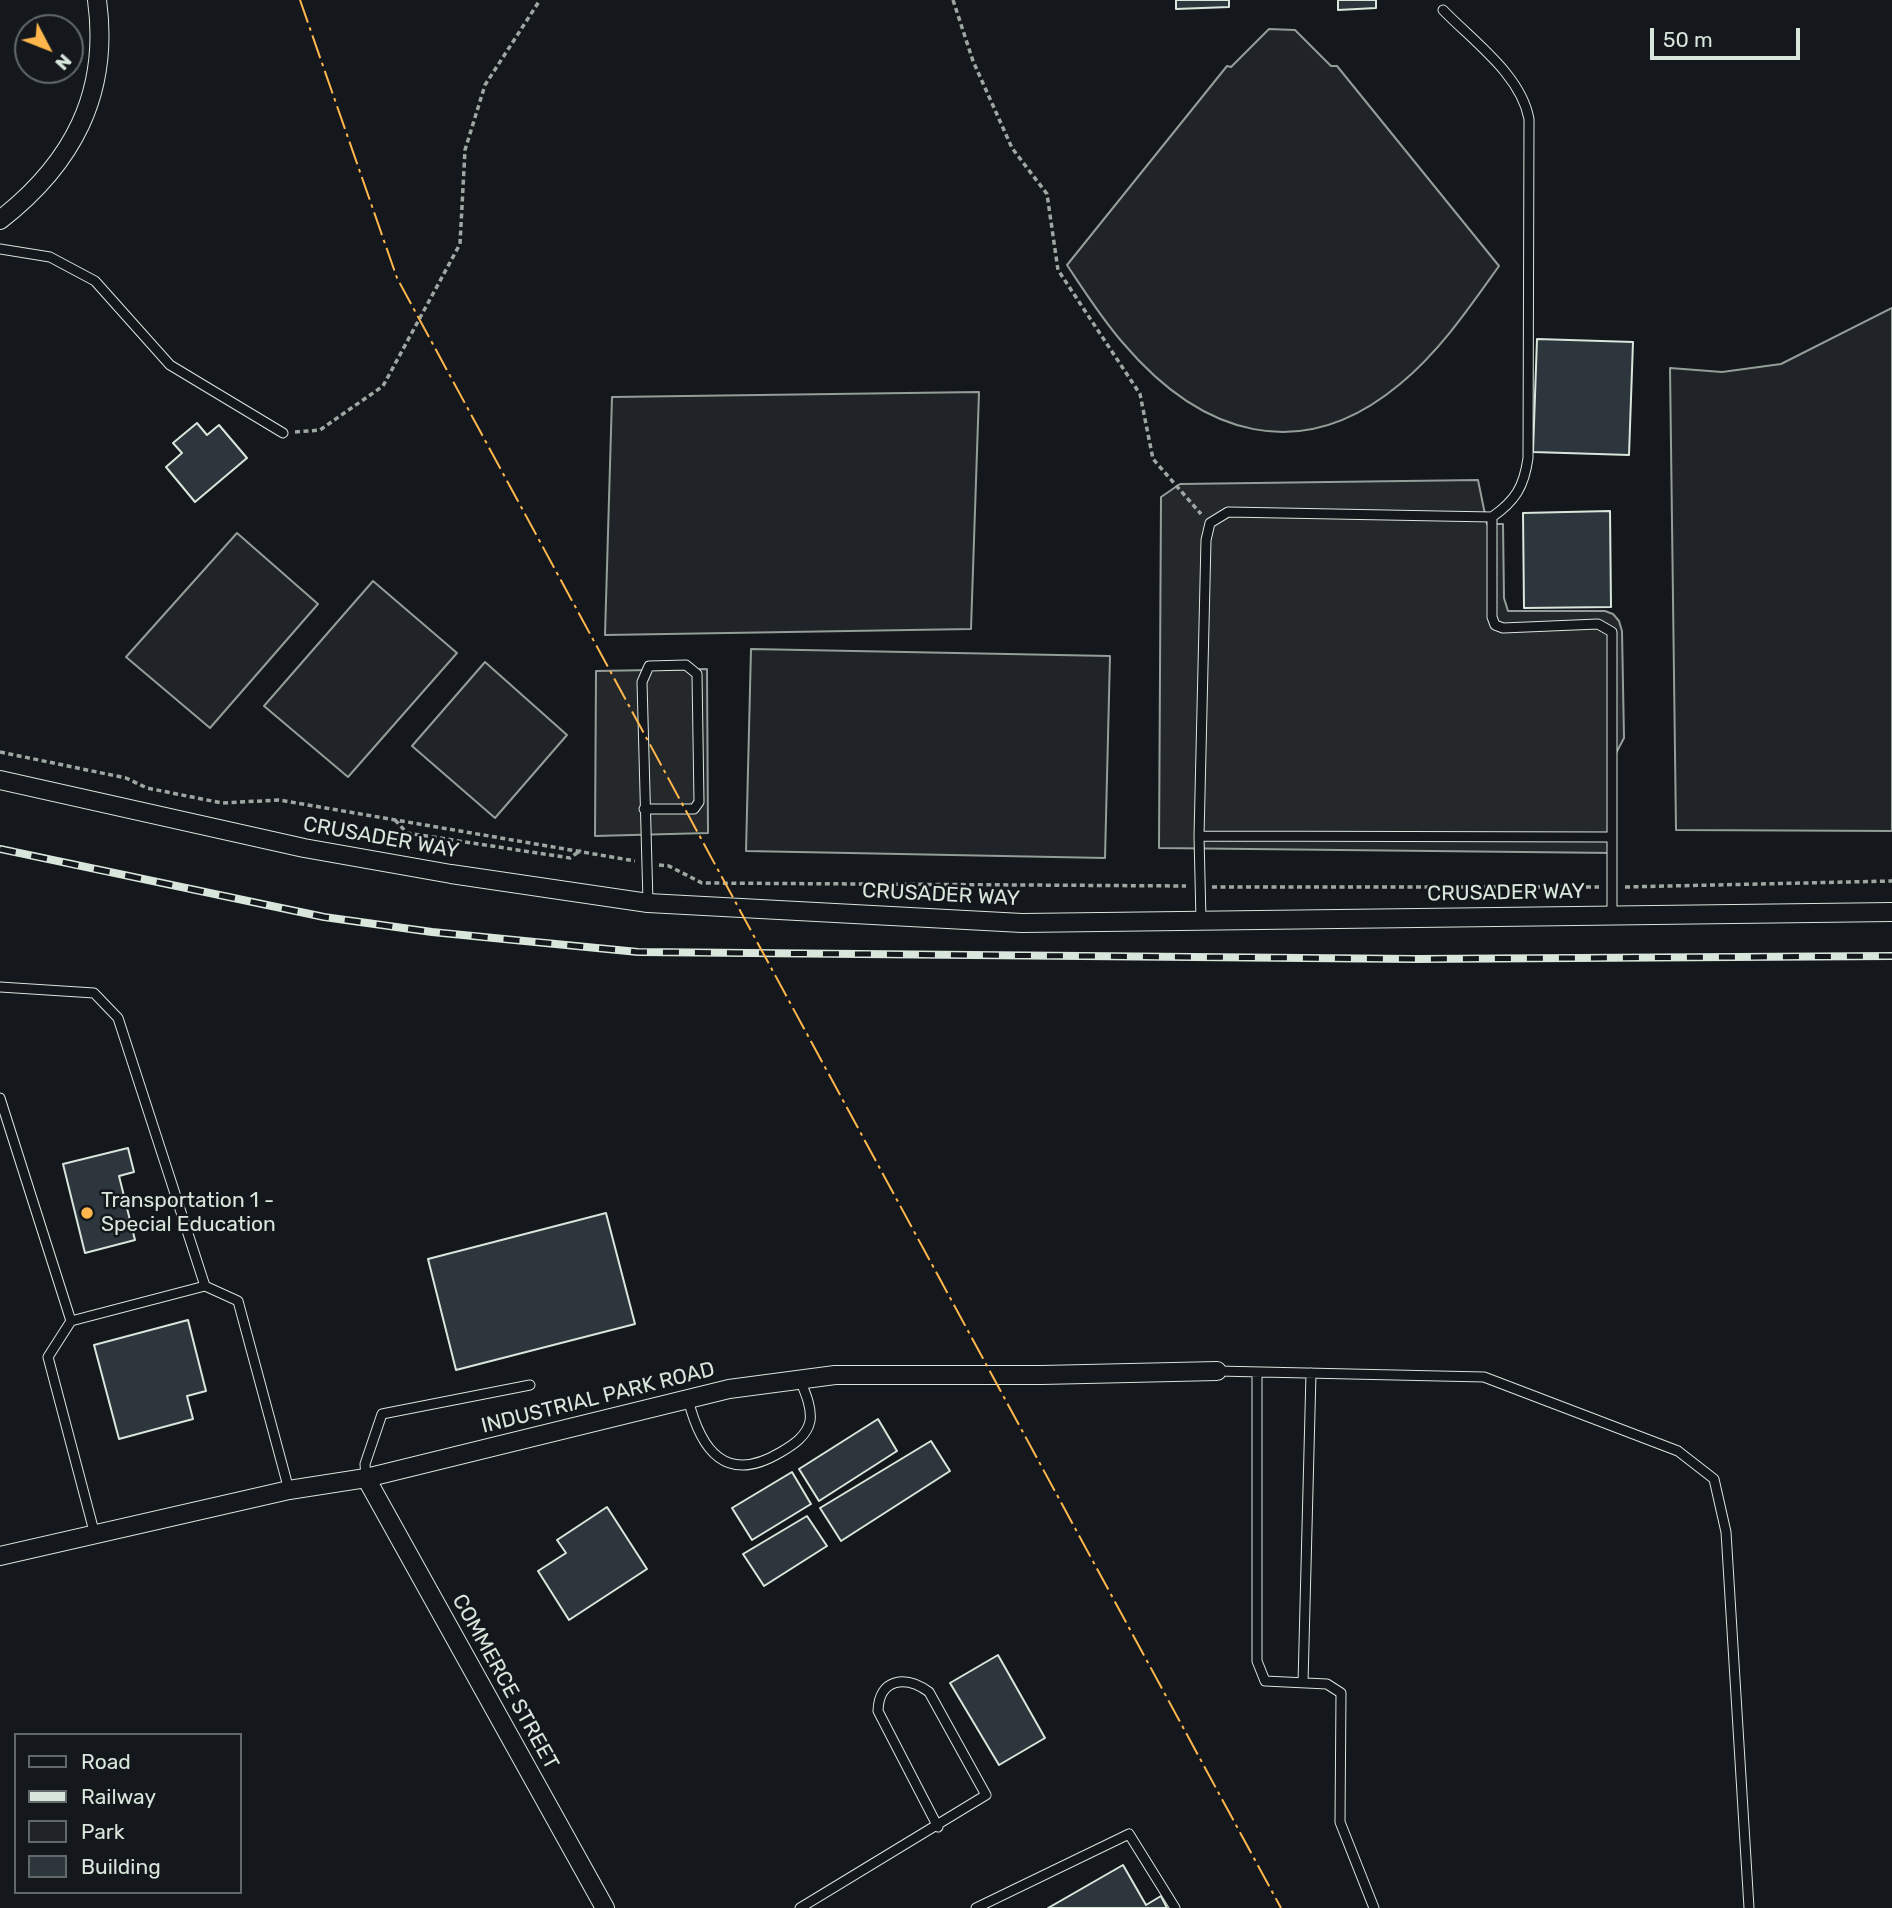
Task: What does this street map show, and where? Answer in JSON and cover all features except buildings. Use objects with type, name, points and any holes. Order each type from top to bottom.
[{"type":"street","points":[[0,220],[29,198],[72,145],[87,110],[96,72],[99,15],[97,0]]},
{"type":"street","name":"CRUSADER WAY","points":[[0,780],[304,848],[451,874],[648,903],[1022,923],[1892,912]]},
{"type":"street","name":"INDUSTRIAL PARK ROAD","points":[[0,1556],[289,1490],[366,1478],[729,1388],[835,1375],[1042,1375],[1217,1371]]},
{"type":"street","name":"COMMERCE STREET","points":[[366,1478],[605,1908]]},
{"type":"lane","points":[[1201,920],[1199,836],[1206,540],[1210,523],[1228,512],[1492,517],[1508,506],[1519,493],[1528,458],[1529,119],[1526,102],[1517,86],[1443,10]]},
{"type":"lane","points":[[0,248],[50,257],[95,281],[170,365],[283,433]]},
{"type":"lane","points":[[1492,517],[1492,617],[1495,625],[1503,628],[1598,624],[1612,632],[1612,914]]},
{"type":"lane","points":[[644,809],[694,809],[699,803],[697,674],[686,664],[649,667],[644,675],[644,809],[648,903]]},
{"type":"lane","points":[[1199,836],[1610,837]]},
{"type":"lane","points":[[0,987],[94,992],[118,1018],[205,1286]]},
{"type":"lane","points":[[0,1098],[71,1321]]},
{"type":"lane","points":[[95,1535],[48,1357],[71,1321],[205,1286],[238,1301],[289,1490]]},
{"type":"lane","points":[[1217,1371],[1484,1377],[1678,1451],[1714,1479],[1726,1532],[1749,1908]]},
{"type":"lane","points":[[1257,1372],[1257,1661],[1265,1681],[1327,1684],[1341,1693],[1340,1822],[1374,1908]]},
{"type":"lane","points":[[1303,1683],[1311,1373]]},
{"type":"lane","points":[[688,1399],[698,1434],[711,1451],[722,1461],[737,1466],[755,1465],[794,1444],[807,1431],[811,1419],[800,1380]]},
{"type":"lane","points":[[366,1478],[365,1464],[382,1414],[530,1385]]},
{"type":"lane","points":[[800,1908],[938,1827],[986,1795],[929,1692],[916,1682],[901,1681],[889,1685],[878,1698],[878,1711],[938,1827]]},
{"type":"lane","points":[[976,1908],[1129,1834],[1175,1908]]},
{"type":"path","points":[[283,433],[320,429],[383,386],[460,244],[465,150],[485,85],[540,0]]},
{"type":"path","points":[[953,0],[973,61],[1013,148],[1047,194],[1058,270],[1140,394],[1153,459],[1210,523]]},
{"type":"path","points":[[0,752],[126,778],[147,788],[222,803],[279,800],[669,866],[702,883],[1611,887],[1892,881]]},
{"type":"path","points":[[395,820],[407,833],[570,858],[581,850]]},
{"type":"green space","points":[[1269,29],[1295,30],[1331,66],[1337,66],[1499,266],[1441,343],[1400,384],[1363,410],[1326,426],[1289,432],[1254,429],[1219,418],[1185,400],[1153,375],[1123,343],[1067,265],[1227,66],[1231,67]]},
{"type":"green space","points":[[1892,308],[1892,831],[1676,830],[1670,368],[1722,372],[1781,364]]},
{"type":"green space","points":[[979,392],[971,629],[605,635],[612,397]]},
{"type":"green space","points":[[237,533],[318,604],[210,728],[126,657]]},
{"type":"green space","points":[[373,581],[457,653],[348,777],[264,706]]},
{"type":"green space","points":[[751,649],[1110,656],[1105,858],[746,851]]},
{"type":"green space","points":[[485,662],[567,735],[495,818],[412,746]]},
{"type":"shaded area","points":[[1478,480],[1487,524],[1503,524],[1504,598],[1508,611],[1605,611],[1613,614],[1619,621],[1622,631],[1624,738],[1615,755],[1613,853],[1159,848],[1161,497],[1180,484]]},
{"type":"shaded area","points":[[707,669],[708,833],[595,836],[596,671]]},
{"type":"railway","points":[[0,849],[324,917],[432,932],[638,952],[1415,959],[1892,956]]},
{"type":"power","points":[[300,0],[397,278],[1281,1908]]},
{"type":"place","name":"Transportation 1 - Special Education","points":[[87,1213]]}]
